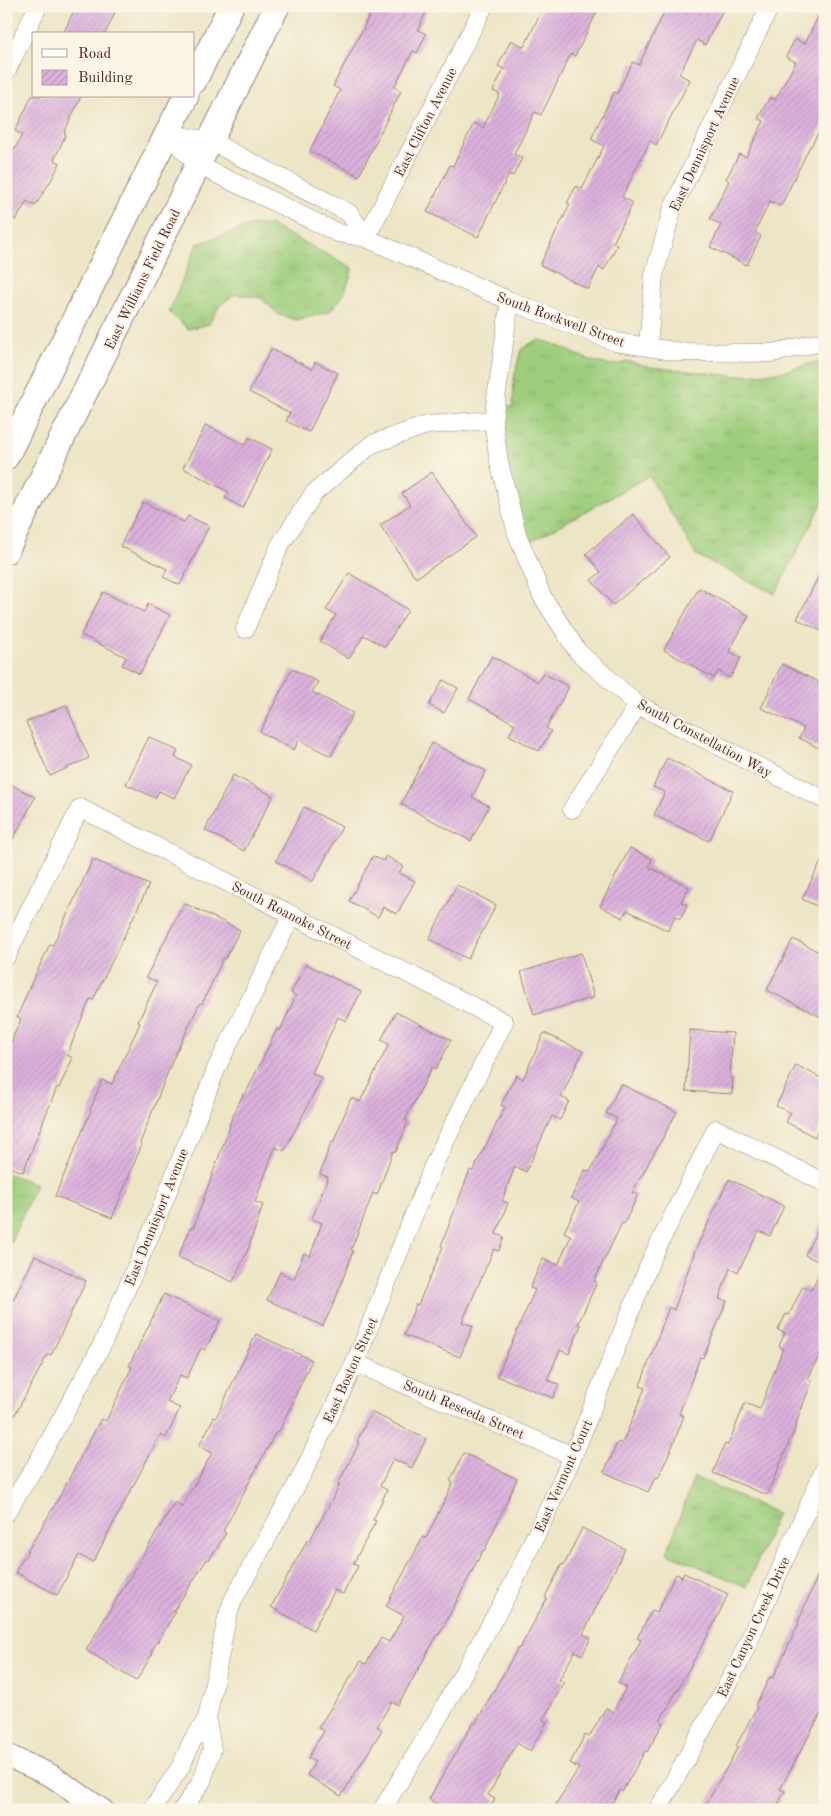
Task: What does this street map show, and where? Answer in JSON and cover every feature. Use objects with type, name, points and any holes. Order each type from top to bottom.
[{"type":"main road","points":[[195,79],[231,6]]},
{"type":"main road","name":"East Williams Field Road","points":[[6,551],[277,6]]},
{"type":"main road","points":[[6,457],[185,98]]},
{"type":"street","points":[[6,72],[38,6]]},
{"type":"street","name":"East Clifton Avenue","points":[[366,238],[484,6]]},
{"type":"street","name":"East Dennisport Avenue","points":[[648,347],[654,275],[673,207],[770,6]]},
{"type":"street","points":[[168,134],[210,141],[349,213],[366,238]]},
{"type":"street","name":"South Rockwell Street","points":[[168,134],[198,166],[338,233],[366,238],[510,301],[616,342],[680,352],[772,353],[825,341]]},
{"type":"street","name":"South Constellation Way","points":[[510,301],[493,420],[498,462],[517,534],[542,596],[578,652],[638,705],[825,800]]},
{"type":"street","points":[[245,629],[280,545],[314,493],[372,444],[427,425],[493,420]]},
{"type":"street","points":[[572,809],[638,705]]},
{"type":"street","name":"South Roanoke Street","points":[[6,957],[80,808],[504,1022]]},
{"type":"street","name":"East Dennisport Avenue","points":[[6,1513],[36,1465],[101,1347],[155,1224],[217,1067],[292,915]]},
{"type":"street","name":"East Boston Street","points":[[182,1810],[202,1781],[212,1750],[207,1719],[227,1618],[233,1600],[302,1475],[355,1362],[434,1164],[504,1022]]},
{"type":"street","name":"East Vermont Court","points":[[382,1810],[441,1713],[512,1586],[573,1456],[651,1260],[716,1129],[825,1184]]},
{"type":"street","name":"South Reseeda Street","points":[[355,1362],[573,1456]]},
{"type":"street","name":"East Canyon Creek Drive","points":[[658,1810],[739,1663],[825,1468]]},
{"type":"street","name":"East Boston Street","points":[[152,1810],[181,1766],[192,1741],[207,1719]]},
{"type":"street","points":[[6,1755],[52,1776],[102,1810]]},
{"type":"green space","points":[[253,225],[270,225],[353,268],[344,295],[329,312],[297,320],[279,315],[261,298],[235,294],[220,305],[209,324],[188,329],[169,312],[197,244]]},
{"type":"green space","points":[[540,340],[595,362],[617,364],[627,361],[651,367],[735,376],[779,372],[825,360],[825,498],[775,594],[696,555],[649,476],[530,542],[518,509],[510,476],[506,424],[507,406],[513,407],[514,378],[521,350],[534,341]]},
{"type":"green space","points":[[6,1173],[36,1184],[6,1253]]},
{"type":"green space","points":[[694,1477],[777,1513],[747,1587],[667,1553]]},
{"type":"building","points":[[76,6],[118,6],[106,32],[64,32]]},
{"type":"building","points":[[373,6],[429,6],[418,30],[426,34],[417,53],[413,51],[394,87],[401,91],[359,176],[310,151],[340,90],[333,86]]},
{"type":"building","points":[[544,6],[600,6],[575,56],[571,54],[541,115],[535,112],[514,154],[522,158],[513,176],[509,174],[478,237],[427,212],[450,165],[453,166],[474,123],[483,128],[500,94],[493,91],[504,69],[498,66],[511,40],[524,47]]},
{"type":"building","points":[[667,6],[725,6],[705,45],[697,40],[679,74],[690,80],[656,145],[650,141],[622,197],[633,203],[613,243],[617,245],[604,270],[599,267],[588,289],[540,265],[570,204],[567,203],[576,186],[582,189],[604,146],[591,139],[614,92],[617,93],[633,62],[639,65]]},
{"type":"building","points":[[823,6],[825,6],[825,121],[810,146],[781,206],[770,201],[755,232],[761,236],[747,265],[710,247],[721,225],[710,219],[729,181],[726,179],[739,154],[746,157],[764,121],[758,118],[770,97],[775,100],[796,62],[786,57],[795,39],[805,44]]},
{"type":"building","points":[[32,96],[32,98],[80,98],[54,160],[60,163],[53,177],[35,206],[27,201],[16,220],[6,214],[6,166],[22,135],[15,131]]},
{"type":"building","points":[[271,349],[312,369],[315,362],[338,373],[309,432],[286,421],[290,413],[249,392]]},
{"type":"building","points":[[206,425],[245,445],[249,437],[272,449],[243,508],[225,498],[229,492],[183,468]]},
{"type":"building","points":[[432,472],[476,537],[416,578],[380,525],[410,505],[402,493]]},
{"type":"building","points":[[143,502],[184,522],[188,516],[209,526],[180,585],[163,577],[167,569],[120,546]]},
{"type":"building","points":[[633,514],[670,557],[613,605],[591,580],[601,572],[586,554]]},
{"type":"building","points":[[825,564],[825,633],[797,619]]},
{"type":"building","points":[[349,573],[408,610],[385,647],[364,635],[349,659],[320,641],[336,615],[326,610]]},
{"type":"building","points":[[699,588],[749,616],[729,651],[741,658],[730,678],[718,671],[714,678],[664,650]]},
{"type":"building","points":[[103,592],[144,612],[148,604],[170,615],[140,674],[122,665],[126,657],[81,635]]},
{"type":"building","points":[[492,656],[538,682],[543,673],[569,687],[546,728],[551,731],[539,751],[509,735],[515,724],[469,699]]},
{"type":"building","points":[[782,664],[825,685],[825,735],[819,748],[799,738],[804,728],[761,708]]},
{"type":"building","points":[[292,669],[318,682],[312,692],[353,713],[331,756],[299,740],[294,750],[260,732]]},
{"type":"building","points":[[443,680],[458,688],[444,713],[429,705]]},
{"type":"building","points":[[66,705],[89,758],[50,776],[26,722]]},
{"type":"building","points":[[149,737],[178,751],[175,757],[191,765],[174,798],[159,791],[155,798],[126,784]]},
{"type":"building","points":[[432,743],[486,771],[472,797],[489,806],[471,841],[401,804]]},
{"type":"building","points":[[667,758],[733,791],[709,841],[654,815],[665,792],[653,787]]},
{"type":"building","points":[[233,775],[273,796],[244,851],[205,830]]},
{"type":"building","points":[[6,782],[35,797],[6,853]]},
{"type":"building","points":[[304,807],[342,827],[313,881],[276,861]]},
{"type":"building","points":[[630,848],[652,859],[649,867],[689,887],[681,902],[687,905],[680,919],[675,916],[668,931],[627,910],[623,918],[600,906]]},
{"type":"building","points":[[825,854],[825,910],[802,899]]},
{"type":"building","points":[[373,856],[383,861],[386,856],[403,866],[399,873],[415,881],[397,914],[383,907],[378,917],[349,901]]},
{"type":"building","points":[[93,859],[149,885],[93,1000],[90,999],[67,1055],[73,1058],[59,1088],[57,1087],[23,1172],[6,1166],[6,1053],[21,1019],[17,1017],[30,986],[50,944],[53,945]]},
{"type":"building","points":[[457,885],[496,905],[468,959],[429,939]]},
{"type":"building","points":[[184,903],[240,930],[225,959],[223,958],[202,1004],[200,1003],[173,1059],[140,1143],[142,1144],[112,1218],[55,1196],[102,1080],[112,1084],[140,1023],[138,1022],[157,982],[146,977]]},
{"type":"building","points":[[793,939],[825,955],[825,1019],[767,990]]},
{"type":"building","points":[[581,953],[594,997],[534,1015],[521,972]]},
{"type":"building","points":[[306,964],[361,992],[346,1021],[338,1017],[312,1073],[322,1078],[284,1151],[275,1147],[255,1202],[263,1205],[247,1252],[233,1282],[178,1257],[191,1227],[193,1228],[229,1125],[277,1029],[280,1031],[296,996],[291,993]]},
{"type":"building","points":[[396,1012],[451,1040],[436,1069],[432,1067],[405,1120],[408,1121],[396,1152],[393,1151],[377,1195],[373,1193],[351,1250],[353,1251],[336,1298],[323,1326],[267,1300],[280,1272],[294,1279],[304,1253],[310,1256],[322,1223],[312,1219],[328,1177],[320,1174],[331,1142],[333,1143],[351,1098],[360,1102],[389,1044],[381,1040]]},
{"type":"building","points":[[690,1030],[733,1033],[730,1078],[733,1078],[732,1094],[686,1091]]},
{"type":"building","points":[[544,1033],[583,1051],[561,1097],[569,1101],[560,1120],[552,1116],[526,1172],[515,1166],[502,1201],[508,1203],[496,1234],[504,1237],[499,1251],[494,1249],[462,1322],[473,1326],[460,1357],[404,1335],[416,1304],[418,1305],[443,1247],[441,1246],[470,1170],[473,1171],[505,1107],[501,1105],[516,1075],[523,1079]]},
{"type":"building","points":[[796,1065],[825,1080],[825,1117],[815,1137],[786,1122],[791,1113],[776,1106]]},
{"type":"building","points":[[621,1084],[677,1112],[632,1193],[638,1195],[594,1281],[597,1282],[578,1324],[581,1325],[569,1354],[560,1350],[547,1380],[559,1384],[553,1398],[497,1376],[535,1290],[530,1288],[543,1258],[558,1265],[571,1236],[564,1232],[579,1202],[571,1198],[585,1170],[590,1172],[617,1119],[606,1113]]},
{"type":"building","points":[[729,1179],[784,1206],[770,1236],[759,1231],[738,1272],[730,1268],[719,1299],[727,1301],[703,1358],[700,1357],[679,1414],[684,1416],[672,1447],[658,1478],[656,1477],[648,1492],[604,1472],[618,1442],[622,1444],[645,1388],[640,1386],[669,1307],[674,1310],[695,1251]]},
{"type":"building","points":[[825,1215],[825,1343],[808,1379],[812,1381],[797,1424],[767,1495],[713,1473],[725,1444],[728,1445],[745,1403],[760,1409],[783,1348],[779,1346],[785,1333],[778,1330],[786,1314],[789,1315],[803,1286],[811,1290],[824,1264],[805,1255]]},
{"type":"building","points":[[35,1256],[86,1281],[51,1355],[48,1354],[6,1431],[6,1297],[13,1300]]},
{"type":"building","points":[[164,1294],[220,1321],[205,1350],[201,1348],[187,1378],[180,1375],[167,1402],[180,1408],[166,1438],[160,1435],[93,1562],[79,1555],[57,1595],[15,1572],[56,1503],[101,1419],[106,1421],[132,1367],[129,1366]]},
{"type":"building","points":[[256,1334],[312,1360],[278,1433],[276,1432],[223,1531],[226,1533],[173,1612],[175,1613],[136,1681],[86,1650],[175,1502],[182,1507],[212,1453],[199,1446],[214,1417],[216,1418]]},
{"type":"building","points":[[371,1412],[426,1439],[412,1468],[393,1459],[380,1486],[387,1490],[373,1520],[376,1521],[353,1564],[358,1566],[343,1594],[335,1590],[313,1630],[271,1607],[340,1485],[338,1484],[359,1443],[357,1442]]},
{"type":"building","points":[[464,1453],[517,1479],[484,1551],[439,1635],[398,1705],[392,1702],[377,1726],[382,1730],[341,1796],[307,1775],[315,1762],[308,1758],[324,1731],[318,1728],[361,1661],[366,1664],[381,1638],[389,1642],[404,1616],[386,1606],[423,1537],[426,1538],[453,1483],[450,1481]]},
{"type":"building","points":[[582,1528],[625,1549],[583,1634],[591,1638],[582,1655],[575,1651],[559,1680],[564,1682],[543,1720],[547,1722],[530,1751],[517,1743],[488,1795],[495,1799],[489,1810],[447,1810],[429,1799],[473,1723],[475,1724],[518,1648],[520,1648]]},
{"type":"building","points":[[824,1561],[825,1706],[780,1789],[785,1791],[775,1810],[703,1810],[738,1747],[736,1746],[757,1707],[755,1706],[770,1677],[773,1678],[799,1623]]},
{"type":"building","points":[[684,1573],[728,1594],[714,1624],[660,1721],[663,1723],[647,1752],[645,1751],[622,1792],[620,1790],[608,1810],[552,1810],[579,1768],[570,1763],[585,1735],[589,1737],[606,1708],[613,1712],[626,1687],[618,1683],[641,1640],[637,1638],[652,1610],[657,1612],[676,1574],[682,1577]]}]
